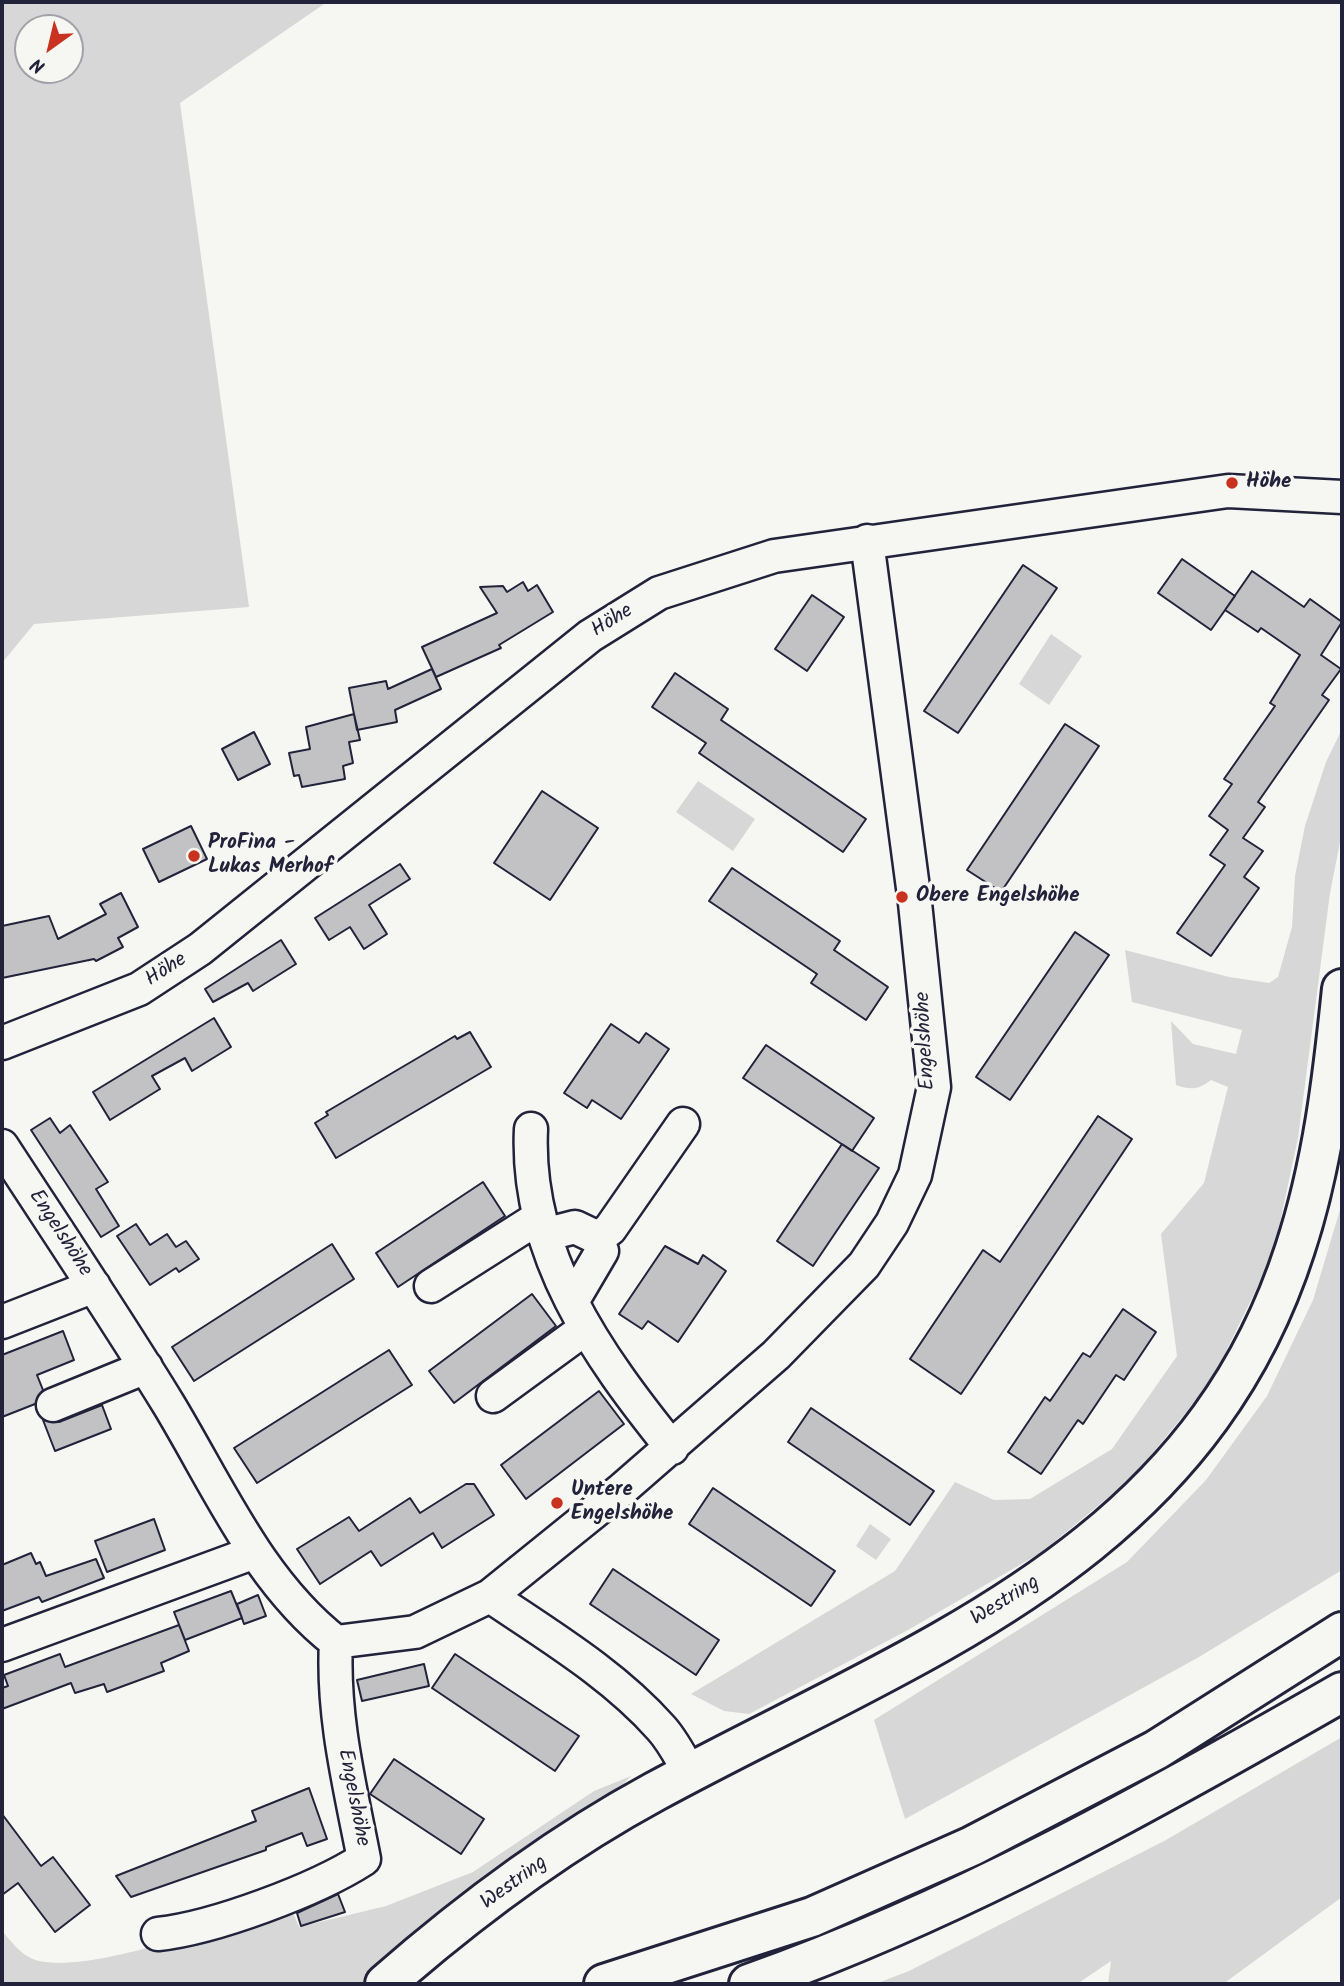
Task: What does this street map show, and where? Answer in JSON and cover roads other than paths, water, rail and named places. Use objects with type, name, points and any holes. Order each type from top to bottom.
[{"type":"main road","name":"Westring","points":[[385,1984],[519,1878],[649,1795],[907,1662],[1025,1591],[1085,1549],[1140,1501],[1202,1429],[1245,1360],[1295,1251],[1316,1177],[1330,1106],[1342,989]]},
{"type":"main road","points":[[604,1984],[812,1917],[972,1846],[1156,1750],[1342,1632]]},
{"type":"main road","points":[[749,1984],[838,1953],[979,1890],[1149,1802],[1342,1692]]},
{"type":"street","name":"Höhe","points":[[2,1044],[139,989],[200,949],[590,636],[659,593],[774,556],[867,541],[1228,491],[1342,496]]},
{"type":"street","name":"Engelshöhe","points":[[2,1146],[146,1367],[255,1552],[287,1598],[336,1642],[415,1632],[490,1596],[672,1448],[776,1355],[864,1265],[892,1223],[915,1175],[934,1087],[915,903],[867,541]]},
{"type":"street","points":[[431,1286],[541,1227],[575,1227],[598,1237],[610,1229],[683,1124]]},
{"type":"street","points":[[531,1129],[529,1164],[541,1227],[579,1315],[629,1395],[672,1448]]},
{"type":"street","points":[[493,1396],[579,1315],[602,1251]]},
{"type":"street","name":"Engelshöhe","points":[[2,1322],[94,1286]]},
{"type":"street","points":[[53,1405],[146,1367]]},
{"type":"street","points":[[2,1646],[255,1552]]},
{"type":"street","points":[[490,1596],[568,1648],[616,1685],[662,1729],[691,1773]]},
{"type":"street","name":"Engelshöhe","points":[[158,1934],[187,1931],[323,1882],[364,1859],[340,1734],[334,1679],[336,1642]]},
{"type":"place","name":"Höhe","points":[[1232,483]]},
{"type":"place","name":"ProFina - Lukas Merhof","points":[[194,856]]},
{"type":"place","name":"Obere Engelshöhe","points":[[902,897]]},
{"type":"place","name":"Untere Engelshöhe","points":[[557,1503]]}]
